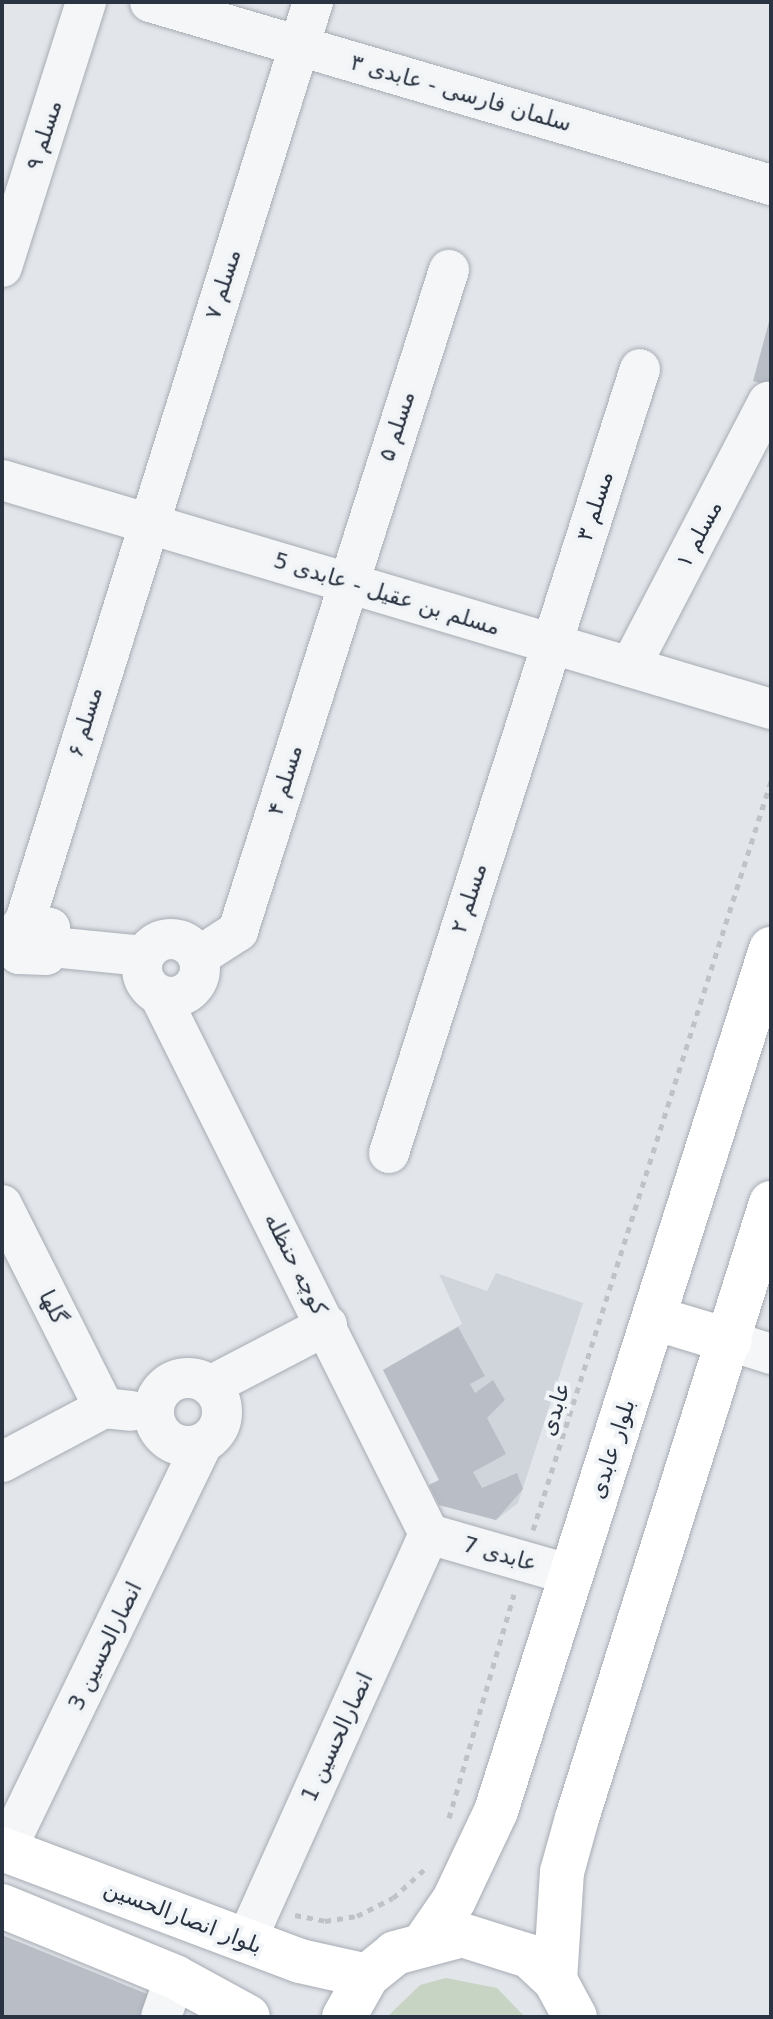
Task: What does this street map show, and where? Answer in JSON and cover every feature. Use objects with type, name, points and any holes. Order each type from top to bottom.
[{"type":"main road","name":"بلوار عابدی","points":[[427,1939],[496,1811],[771,949]]},
{"type":"main road","points":[[565,1998],[562,1872],[771,1203]]},
{"type":"main road","points":[[654,1318],[730,1341]]},
{"type":"main road","name":"بلوار انصارالحسین","points":[[4,1850],[252,1924],[367,1976]]},
{"type":"main road","points":[[2,1906],[168,1997],[248,2017]]},
{"type":"main road","points":[[344,2017],[367,1976],[427,1939],[497,1941],[565,1998]]},
{"type":"street","name":"مسلم ۹","points":[[2,267],[86,2]]},
{"type":"street","name":"سلمان فارسی - عابدی ۳","points":[[150,2],[771,185]]},
{"type":"street","name":"مسلم ۷","points":[[146,523],[313,2]]},
{"type":"street","name":"مسلم ۵","points":[[346,582],[449,270]]},
{"type":"street","name":"مسلم ۳","points":[[550,643],[640,369]]},
{"type":"street","name":"مسلم ۱","points":[[630,667],[768,402]]},
{"type":"street","name":"مسلم بن عقیل - عابدی 5","points":[[2,480],[771,709]]},
{"type":"street","name":"مسلم ۶","points":[[144,956],[38,934],[146,523]]},
{"type":"street","name":"مسلم ۴","points":[[198,957],[238,931],[346,582]]},
{"type":"street","name":"مسلم ۲","points":[[389,1153],[550,643]]},
{"type":"street","points":[[164,940],[190,946],[198,957],[200,970],[187,994],[160,996],[148,987],[144,956],[164,940]]},
{"type":"street","name":"کوچه حنظله","points":[[160,996],[429,1534]]},
{"type":"street","name":"گلها","points":[[2,1205],[104,1408]]},
{"type":"street","points":[[210,1386],[327,1325]]},
{"type":"street","points":[[730,1341],[771,1354]]},
{"type":"street","points":[[190,1378],[210,1386],[222,1416],[203,1443],[171,1441],[155,1413],[169,1384],[190,1378]]},
{"type":"street","points":[[2,1462],[104,1408],[155,1413]]},
{"type":"street","name":"انصارالحسین 3","points":[[4,1850],[203,1443]]},
{"type":"street","name":"عابدی 7","points":[[429,1534],[571,1575]]},
{"type":"street","name":"انصارالحسین 1","points":[[252,1924],[429,1534]]},
{"type":"path","name":"عابدی","points":[[444,1836],[524,1559],[771,781]]},
{"type":"path","points":[[252,1924],[325,1921],[357,1916],[393,1898],[432,1861]]},
{"type":"shaded area","points":[[496,1273],[583,1303],[518,1503],[496,1520],[439,1505],[429,1485],[439,1480],[383,1370],[462,1324],[439,1274],[487,1291]]},
{"type":"green space","points":[[446,1978],[497,1988],[525,2017],[387,2017],[420,1985]]},
{"type":"building","points":[[771,318],[771,386],[753,381]]},
{"type":"building","points":[[458,1327],[485,1376],[470,1384],[475,1393],[493,1380],[505,1400],[487,1418],[506,1454],[473,1472],[482,1488],[517,1473],[523,1489],[496,1520],[439,1505],[429,1485],[439,1480],[383,1370]]},
{"type":"building","points":[[2,1935],[157,1998],[150,2017],[2,2017]]}]
